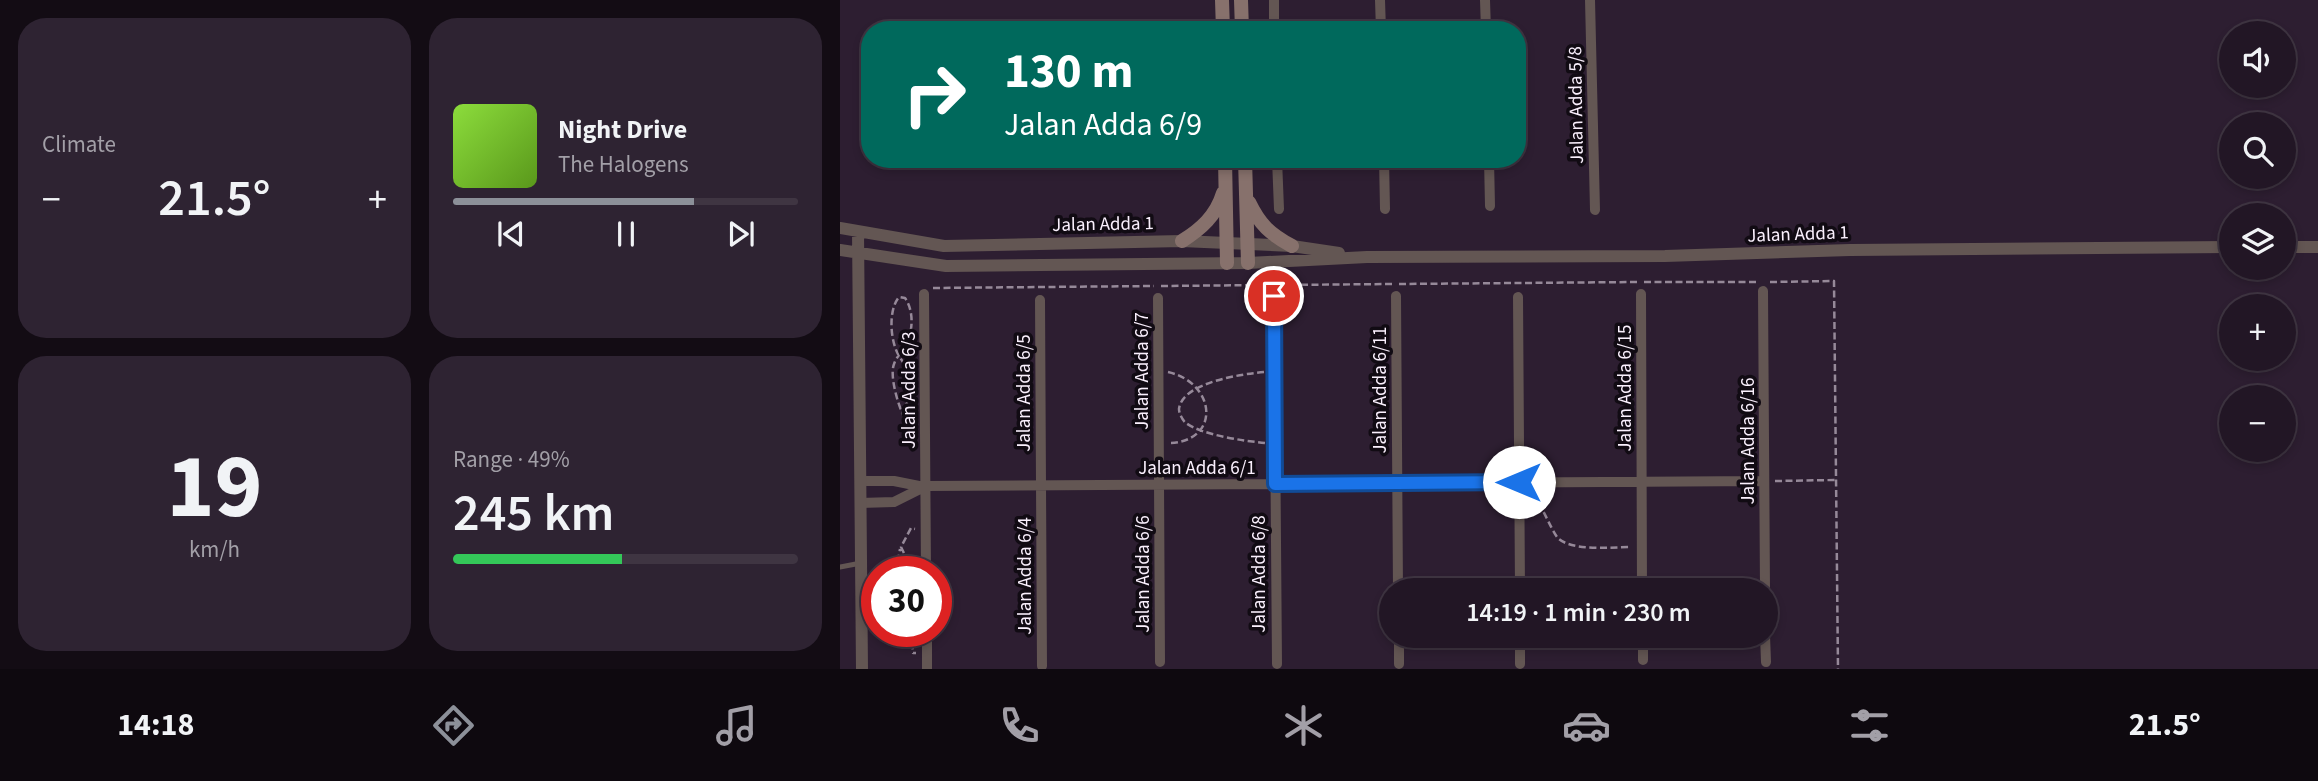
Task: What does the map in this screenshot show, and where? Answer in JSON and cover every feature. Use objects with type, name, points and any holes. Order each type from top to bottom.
[{"type":"main road","points":[[1222,0],[1223,21]]},
{"type":"main road","points":[[1241,0],[1242,21]]},
{"type":"main road","points":[[1225,168],[1227,263]]},
{"type":"main road","points":[[1245,168],[1248,263]]},
{"type":"main road","points":[[1182,241],[1199,230],[1210,218],[1221,201],[1225,187]]},
{"type":"main road","points":[[1246,194],[1256,216],[1271,234],[1292,246]]},
{"type":"street","points":[[1274,0],[1274,21]]},
{"type":"street","points":[[1380,0],[1381,21]]},
{"type":"street","points":[[1485,0],[1486,21]]},
{"type":"street","name":"Jalan Adda 5/8","points":[[1590,0],[1595,210]]},
{"type":"street","points":[[1277,168],[1279,208]]},
{"type":"street","points":[[1384,168],[1385,209]]},
{"type":"street","points":[[1489,168],[1490,205]]},
{"type":"street","name":"Jalan Adda 1","points":[[840,229],[944,246],[1182,241],[1292,246],[1367,257]]},
{"type":"street","points":[[858,232],[861,563]]},
{"type":"street","name":"Jalan Adda 1","points":[[840,250],[946,266],[1248,263],[1367,257],[1665,256],[1850,250],[2219,247]]},
{"type":"street","points":[[2296,247],[2318,247]]},
{"type":"street","name":"Jalan Adda 6/16","points":[[1763,291],[1765,578]]},
{"type":"street","name":"Jalan Adda 6/3","points":[[925,294],[926,556]]},
{"type":"street","name":"Jalan Adda 6/15","points":[[1641,294],[1642,578]]},
{"type":"street","name":"Jalan Adda 6/8","points":[[1274,296],[1277,664]]},
{"type":"street","name":"Jalan Adda 6/11","points":[[1396,296],[1398,578]]},
{"type":"street","points":[[1518,297],[1522,482],[1520,578]]},
{"type":"street","name":"Jalan Adda 6/7","points":[[1158,298],[1159,485]]},
{"type":"street","name":"Jalan Adda 6/5","points":[[1040,300],[1041,485]]},
{"type":"street","points":[[860,481],[894,481],[925,487]]},
{"type":"street","name":"Jalan Adda 6/1","points":[[925,487],[1765,481]]},
{"type":"street","name":"Jalan Adda 6/4","points":[[1041,485],[1042,666]]},
{"type":"street","name":"Jalan Adda 6/6","points":[[1159,485],[1160,662]]},
{"type":"street","points":[[860,503],[894,502],[925,487]]},
{"type":"street","points":[[862,647],[862,669]]},
{"type":"street","points":[[927,647],[927,669]]},
{"type":"street","points":[[1399,648],[1399,664]]},
{"type":"street","points":[[1520,648],[1520,664]]},
{"type":"street","points":[[1643,648],[1643,660]]},
{"type":"street","points":[[1765,648],[1766,662]]},
{"type":"lane","points":[[840,567],[861,563]]},
{"type":"path","points":[[902,414],[911,382],[908,370],[898,355],[892,333],[894,306],[899,297],[905,298],[910,305],[911,331],[906,345],[898,355],[893,365],[893,378],[902,414],[912,435],[925,435]]},
{"type":"path","points":[[1158,370],[1190,380],[1204,397],[1206,410],[1206,419],[1191,438],[1159,443]]},
{"type":"path","points":[[1275,371],[1226,378],[1197,388],[1185,396],[1179,413],[1186,423],[1222,436],[1275,443]]},
{"type":"path","points":[[1765,481],[1835,480]]},
{"type":"path","points":[[1522,482],[1544,509],[1557,536],[1564,542],[1574,546],[1642,547]]},
{"type":"path","points":[[897,556],[911,528],[926,529]]},
{"type":"path","points":[[901,547],[905,556]]},
{"type":"route","points":[[1274,296],[1275,484],[1519,482]]}]
